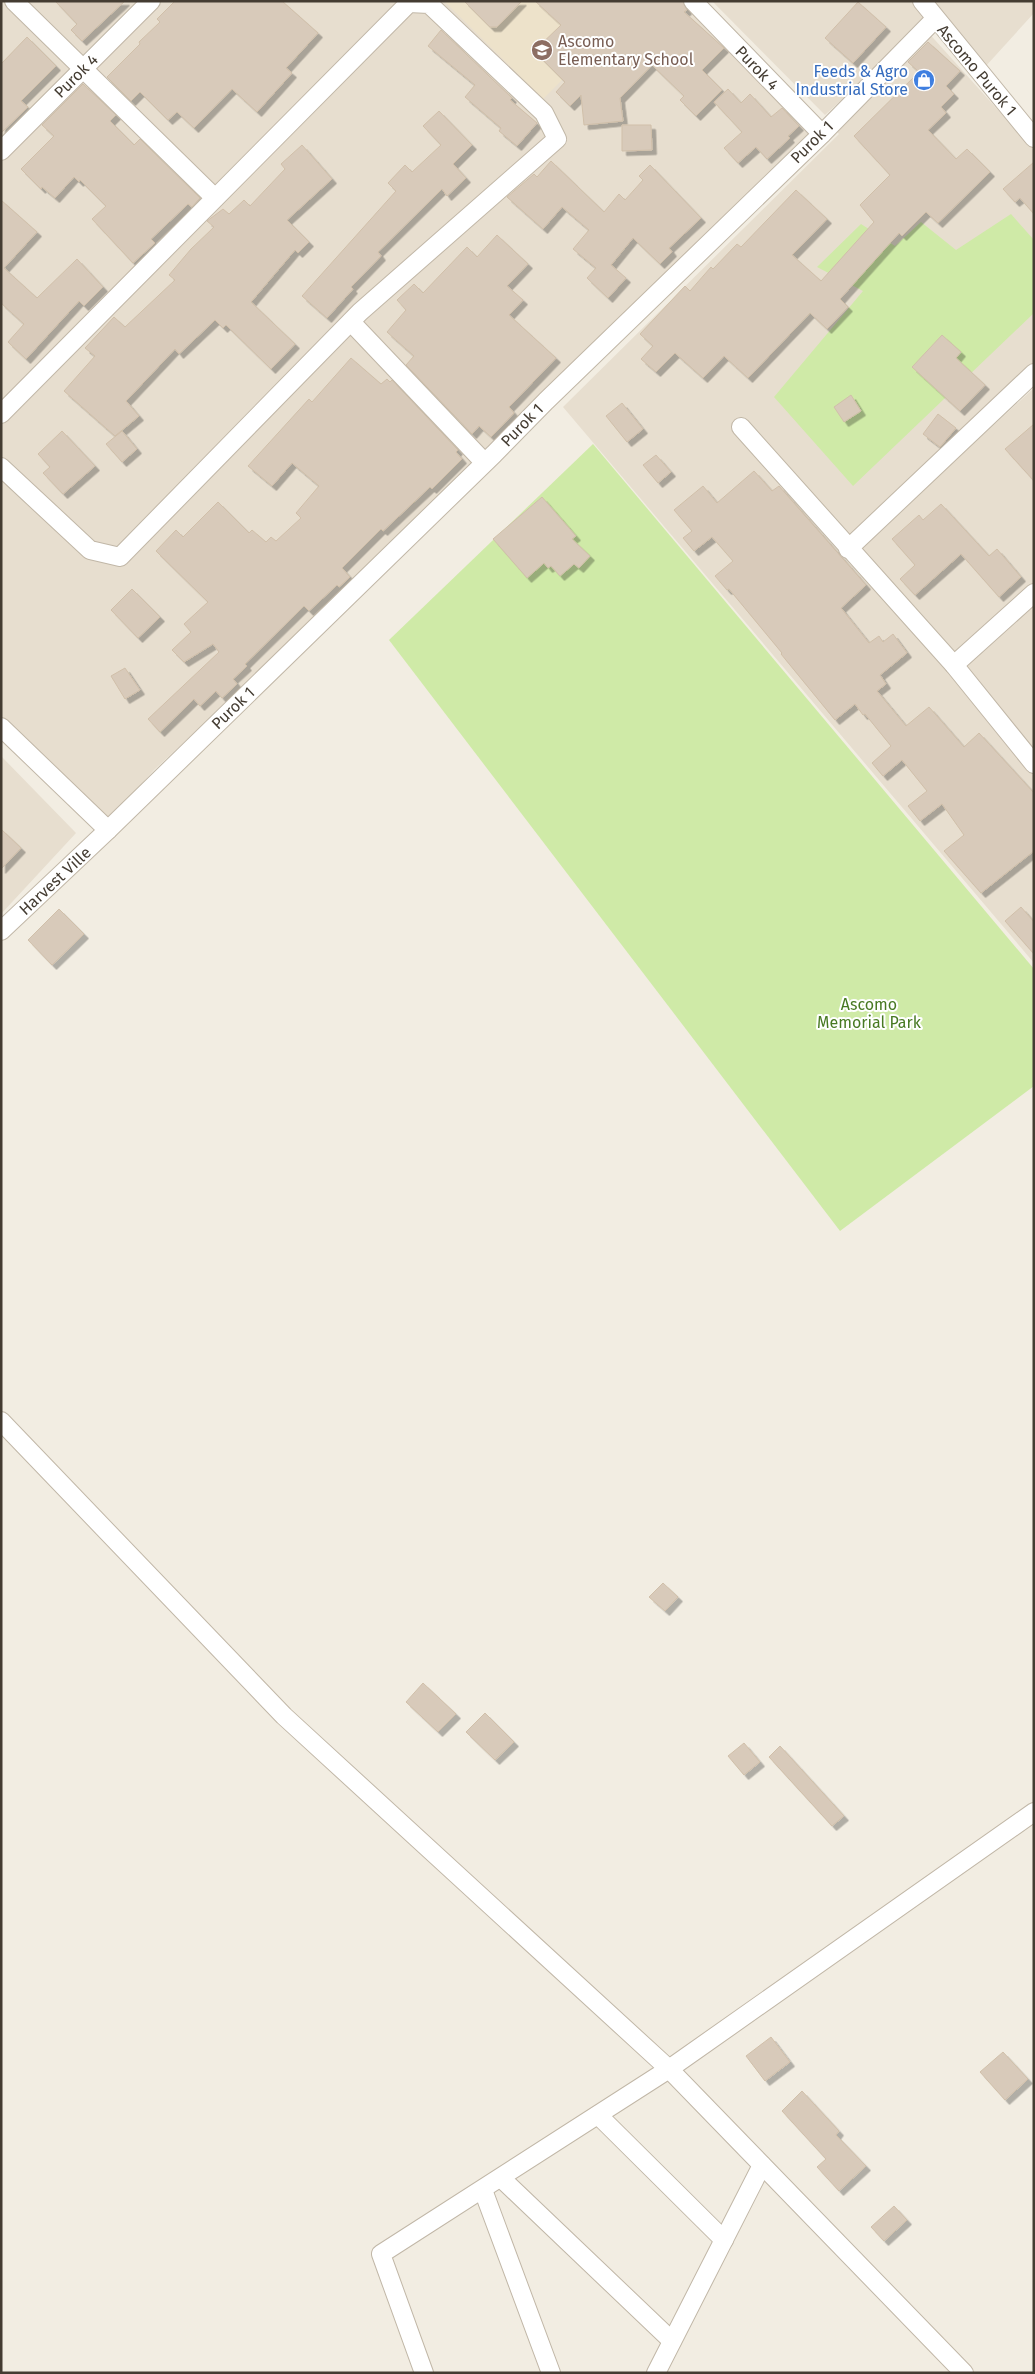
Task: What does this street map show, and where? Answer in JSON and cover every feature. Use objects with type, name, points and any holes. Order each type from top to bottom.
[{"type":"street","points":[[14,1],[82,70],[215,198]]},
{"type":"street","name":"Purok 4","points":[[1,151],[151,1]]},
{"type":"street","name":"Purok 4","points":[[693,1],[822,134]]},
{"type":"street","name":"Ascomo Purok 1","points":[[922,1],[1034,138]]},
{"type":"street","points":[[1,414],[409,2],[430,4],[544,113],[557,140],[351,322],[120,557],[90,550],[1,468]]},
{"type":"street","name":"Purok 1","points":[[108,830],[822,134],[935,19]]},
{"type":"street","points":[[351,322],[484,462]]},
{"type":"street","points":[[848,549],[1034,373]]},
{"type":"street","points":[[741,427],[848,549],[954,665],[1034,764]]},
{"type":"street","points":[[954,665],[1032,597]]},
{"type":"street","points":[[1,727],[108,830]]},
{"type":"street","name":"Harvest Ville","points":[[1,931],[108,830]]},
{"type":"street","points":[[1,1421],[284,1716],[669,2069],[964,2373]]},
{"type":"street","points":[[424,2373],[381,2254],[669,2069],[1034,1812]]},
{"type":"street","points":[[598,2115],[724,2240]]},
{"type":"street","points":[[656,2373],[762,2165]]},
{"type":"street","points":[[501,2178],[672,2341]]},
{"type":"street","points":[[483,2190],[551,2373]]},
{"type":"shaded area","points":[[1,1],[706,1],[826,126],[252,679],[154,770],[108,821],[1,716]]},
{"type":"shaded area","name":"Ascomo Elementary School","points":[[444,1],[641,1],[543,99]]},
{"type":"shaded area","points":[[712,1],[914,1],[928,21],[825,115]]},
{"type":"shaded area","points":[[934,1],[1034,1],[1034,13],[985,67]]},
{"type":"shaded area","points":[[926,30],[1034,150],[1034,365],[849,541],[948,670],[1034,776],[1034,963],[563,407],[839,134],[829,124]]},
{"type":"shaded area","points":[[1034,388],[1034,585],[955,655],[854,553]]},
{"type":"shaded area","points":[[1034,602],[1034,757],[961,668]]},
{"type":"shaded area","points":[[1,756],[76,833],[1,914]]},
{"type":"green space","points":[[1011,214],[1034,240],[1034,313],[853,486],[774,397],[863,291],[817,267],[861,224],[895,246],[921,222],[956,250]]},
{"type":"green space","name":"Ascomo Memorial Park","points":[[593,444],[1034,969],[1034,1086],[840,1231],[389,640]]},
{"type":"building","points":[[55,1],[125,1],[82,41],[71,30],[77,24]]},
{"type":"building","points":[[175,1],[282,1],[318,33],[286,68],[292,73],[257,112],[232,89],[194,128],[177,112],[168,120],[140,92],[131,101],[107,77],[160,22],[157,19]]},
{"type":"building","points":[[464,1],[522,1],[497,27],[490,27]]},
{"type":"building","points":[[535,1],[683,1],[687,10],[684,12],[724,48],[702,70],[722,90],[696,116],[680,100],[684,96],[652,65],[620,98],[623,121],[584,125],[581,95],[570,106],[556,92],[565,82],[534,51],[561,25]]},
{"type":"building","points":[[858,2],[886,27],[853,63],[825,38]]},
{"type":"building","points":[[441,30],[512,98],[510,100],[537,123],[517,146],[499,131],[501,128],[465,97],[475,85],[428,46]]},
{"type":"building","points":[[27,37],[56,66],[21,101],[28,107],[1,133],[1,64]]},
{"type":"building","points":[[928,42],[960,71],[946,86],[954,94],[941,107],[946,113],[928,130],[956,159],[967,149],[990,172],[938,223],[926,212],[902,236],[899,233],[840,299],[848,307],[827,329],[810,313],[748,378],[724,356],[703,378],[675,353],[656,372],[641,359],[653,346],[640,334],[685,286],[690,291],[711,267],[713,269],[737,244],[741,247],[796,190],[827,219],[792,255],[821,281],[874,222],[860,205],[890,175],[854,136],[919,72],[908,62]]},
{"type":"building","points":[[83,84],[116,115],[110,121],[134,145],[140,139],[200,198],[192,207],[188,204],[151,239],[155,243],[133,263],[92,219],[106,206],[80,180],[79,182],[74,177],[55,198],[42,187],[41,189],[21,169],[54,136],[42,125]]},
{"type":"building","points":[[728,89],[741,103],[750,94],[771,117],[782,108],[799,126],[788,136],[790,138],[767,159],[756,147],[738,163],[724,148],[742,132],[714,102]]},
{"type":"building","points":[[439,111],[472,145],[453,164],[466,178],[447,196],[442,189],[378,252],[381,256],[351,287],[353,289],[327,318],[302,296],[396,191],[388,183],[405,165],[412,172],[441,145],[423,126]]},
{"type":"building","points":[[622,125],[651,125],[652,150],[622,151]]},
{"type":"building","points":[[302,145],[332,179],[287,220],[309,242],[298,253],[295,250],[251,302],[295,344],[271,369],[226,325],[223,328],[215,320],[179,354],[175,349],[126,401],[139,416],[115,436],[64,391],[95,356],[85,348],[114,317],[125,327],[175,280],[169,275],[191,249],[214,227],[207,221],[223,209],[229,214],[244,200],[250,206],[285,169],[281,164]]},
{"type":"building","points":[[551,161],[604,212],[619,194],[625,200],[643,180],[639,176],[650,165],[701,218],[669,248],[672,252],[660,264],[633,238],[611,265],[626,278],[608,298],[587,278],[596,268],[573,249],[589,230],[562,207],[543,229],[507,197],[534,174],[537,177]]},
{"type":"building","points":[[1034,162],[1034,214],[1020,198],[1015,202],[1003,189]]},
{"type":"building","points":[[1,200],[37,232],[4,268],[37,298],[77,259],[103,287],[84,306],[79,301],[26,359],[8,342],[24,324],[1,303]]},
{"type":"building","points":[[497,235],[528,264],[507,286],[523,300],[509,315],[556,358],[509,407],[514,413],[491,437],[479,426],[472,434],[406,365],[414,356],[387,332],[406,310],[397,300],[414,284],[423,293],[467,247],[477,257]]},
{"type":"building","points":[[942,335],[961,352],[956,358],[985,385],[960,411],[912,367]]},
{"type":"building","points":[[351,358],[381,384],[387,379],[390,382],[392,380],[458,450],[456,452],[462,459],[432,489],[430,487],[383,531],[381,529],[342,568],[350,577],[339,587],[337,585],[309,611],[304,606],[245,664],[247,666],[233,679],[237,684],[222,698],[216,691],[200,706],[194,699],[160,732],[148,719],[219,652],[213,644],[184,662],[172,650],[191,632],[184,624],[208,602],[156,551],[176,530],[183,537],[218,502],[249,533],[252,530],[266,542],[271,537],[276,541],[301,518],[296,513],[319,486],[292,463],[272,486],[248,466],[309,399],[312,402]]},
{"type":"building","points":[[851,395],[861,411],[844,422],[834,407]]},
{"type":"building","points":[[622,403],[643,429],[627,442],[606,416]]},
{"type":"building","points":[[938,414],[956,428],[940,447],[923,434]]},
{"type":"building","points":[[1034,424],[1034,481],[1005,449]]},
{"type":"building","points":[[62,431],[95,466],[63,494],[43,473],[50,467],[38,454]]},
{"type":"building","points":[[122,431],[137,449],[122,462],[106,444]]},
{"type":"building","points":[[656,455],[671,472],[658,483],[643,465]]},
{"type":"building","points":[[754,471],[772,491],[779,486],[866,585],[841,608],[869,643],[879,636],[883,642],[893,634],[907,653],[880,675],[886,684],[877,691],[906,726],[929,707],[964,747],[979,733],[1034,793],[1034,851],[981,893],[944,851],[964,835],[942,804],[920,821],[908,806],[927,791],[902,760],[883,776],[872,763],[891,746],[865,714],[863,715],[855,704],[835,720],[729,589],[727,590],[715,576],[733,561],[712,537],[694,551],[683,538],[692,531],[674,510],[703,486],[717,503]]},
{"type":"building","points":[[542,497],[576,536],[572,539],[590,556],[579,568],[574,564],[560,576],[551,566],[548,568],[544,563],[527,578],[493,539]]},
{"type":"building","points":[[941,504],[989,556],[997,549],[1021,577],[999,597],[961,554],[915,595],[900,579],[915,565],[892,539],[919,515],[923,520]]},
{"type":"building","points":[[132,589],[160,617],[138,638],[111,610]]},
{"type":"building","points":[[125,668],[140,690],[125,699],[111,676]]},
{"type":"building","points":[[1,829],[21,848],[1,869]]},
{"type":"building","points":[[1021,907],[1034,922],[1034,954],[1005,921]]},
{"type":"building","points":[[59,909],[84,934],[52,965],[28,940]]},
{"type":"building","points":[[663,1583],[678,1597],[665,1611],[649,1597]]},
{"type":"building","points":[[423,1683],[456,1714],[438,1732],[406,1702]]},
{"type":"building","points":[[485,1713],[514,1742],[495,1760],[466,1732]]},
{"type":"building","points":[[744,1743],[760,1762],[744,1775],[728,1756]]},
{"type":"building","points":[[780,1746],[844,1816],[832,1826],[769,1757]]},
{"type":"building","points":[[771,2037],[790,2062],[765,2081],[746,2056]]},
{"type":"building","points":[[1003,2052],[1028,2079],[1005,2100],[980,2072]]},
{"type":"building","points":[[802,2091],[839,2131],[836,2135],[866,2166],[839,2191],[817,2167],[826,2159],[782,2111]]},
{"type":"building","points":[[894,2206],[907,2220],[884,2241],[871,2227]]},
{"type":"place","name":"Ascomo Elementary School","points":[[542,50]]},
{"type":"place","name":"Feeds & Agro Industrial Store","points":[[924,80]]}]
